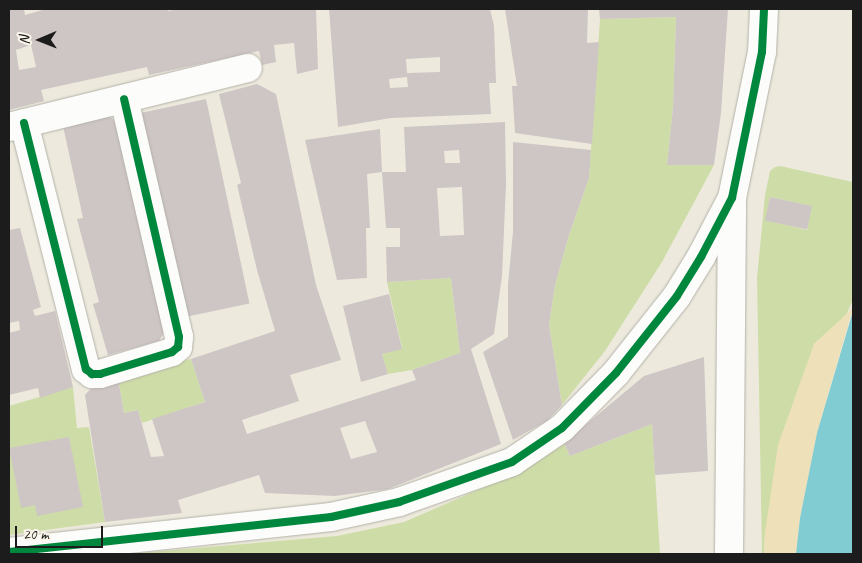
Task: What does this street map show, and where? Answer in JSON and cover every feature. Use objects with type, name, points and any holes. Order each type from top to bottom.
[{"type":"street","points":[[729,554],[732,198],[762,52],[764,9]]},
{"type":"street","points":[[762,52],[781,9]]},
{"type":"street","points":[[124,99],[179,337],[178,347],[172,352],[100,374],[92,374],[86,369],[16,125],[248,68]]},
{"type":"street","points":[[9,552],[331,517],[399,502],[458,483],[512,462],[562,428],[616,373],[677,296],[701,257],[732,198]]},
{"type":"green space","points":[[676,17],[673,108],[667,165],[714,165],[662,262],[605,351],[562,405],[549,325],[555,285],[569,235],[589,178],[600,19]]},
{"type":"green space","points":[[780,166],[853,182],[853,299],[846,316],[814,344],[765,533],[764,554],[762,554],[757,278],[765,195],[770,171]],"holes":[[[770,197],[811,206],[807,230],[766,220]]]},
{"type":"green space","points":[[451,278],[460,353],[412,370],[388,374],[382,354],[402,348],[387,282]]},
{"type":"green space","points":[[191,359],[205,402],[142,423],[138,410],[124,413],[118,378]]},
{"type":"green space","points":[[73,387],[77,428],[89,427],[105,522],[9,535],[9,406]]},
{"type":"green space","points":[[652,424],[660,554],[127,554],[337,536],[404,522],[519,472],[564,443],[570,456]]},
{"type":"sand","points":[[853,308],[817,433],[800,518],[796,554],[764,554],[765,533],[778,445],[814,344]]},
{"type":"water","points":[[853,311],[853,554],[796,554],[800,518],[817,433]]},
{"type":"building","points":[[9,9],[24,9],[25,15],[46,9],[167,9],[168,11],[178,9],[316,9],[318,69],[297,74],[294,43],[274,45],[276,62],[262,65],[259,51],[149,75],[147,67],[41,90],[44,101],[9,110]],"holes":[[[31,45],[36,67],[19,70],[16,50]]]},
{"type":"building","points":[[329,9],[490,9],[494,26],[496,83],[489,83],[491,114],[391,118],[338,127]],"holes":[[[440,57],[440,72],[407,73],[406,59]],[[407,77],[408,87],[390,88],[389,79]]]},
{"type":"building","points":[[505,9],[588,9],[587,43],[599,42],[592,144],[515,133],[512,86],[517,86]]},
{"type":"building","points":[[599,9],[728,9],[721,113],[714,165],[667,165],[673,108],[676,17],[600,19]]},
{"type":"building","points":[[257,84],[276,94],[316,285],[341,360],[290,375],[299,401],[242,420],[247,434],[416,380],[412,370],[460,353],[451,278],[387,282],[386,247],[400,247],[400,228],[386,228],[382,172],[406,172],[404,127],[505,122],[506,184],[502,276],[494,334],[471,349],[501,444],[388,489],[335,496],[265,493],[259,475],[178,500],[182,513],[105,522],[85,395],[97,382],[118,378],[124,413],[138,410],[151,457],[164,456],[152,419],[205,402],[191,359],[275,331],[257,270],[237,185],[241,183],[219,94]],"holes":[[[459,150],[460,163],[445,163],[444,151]],[[462,187],[464,235],[440,236],[437,188]],[[365,421],[377,452],[351,459],[340,428]]]},
{"type":"building","points":[[206,99],[249,303],[184,317],[140,113]]},
{"type":"building","points":[[107,115],[121,125],[169,324],[159,341],[108,355],[93,304],[99,302],[77,219],[83,218],[63,126]]},
{"type":"building","points":[[380,129],[382,172],[367,174],[370,228],[366,228],[367,278],[337,280],[305,140]]},
{"type":"building","points":[[513,142],[591,150],[589,178],[569,235],[555,285],[549,325],[562,405],[548,420],[513,440],[483,352],[508,337],[508,284],[513,232]]},
{"type":"building","points":[[770,197],[812,206],[807,229],[765,220]]},
{"type":"building","points":[[20,228],[41,307],[33,310],[35,316],[55,311],[73,387],[40,398],[38,388],[9,395],[9,333],[20,330],[19,321],[9,323],[9,230]]},
{"type":"building","points":[[389,294],[402,349],[382,354],[388,374],[361,382],[343,306]]},
{"type":"building","points":[[704,357],[708,471],[655,475],[652,424],[570,456],[564,443],[644,376]]},
{"type":"building","points":[[69,437],[83,507],[37,516],[35,505],[21,508],[9,448]]},
{"type":"cycle path","points":[[9,552],[331,517],[399,502],[512,462],[562,428],[616,373],[677,296],[701,257],[732,198],[762,52],[764,9]]},
{"type":"cycle path","points":[[24,123],[86,369],[92,374],[100,374],[172,352],[178,347],[179,337],[124,99]]}]
